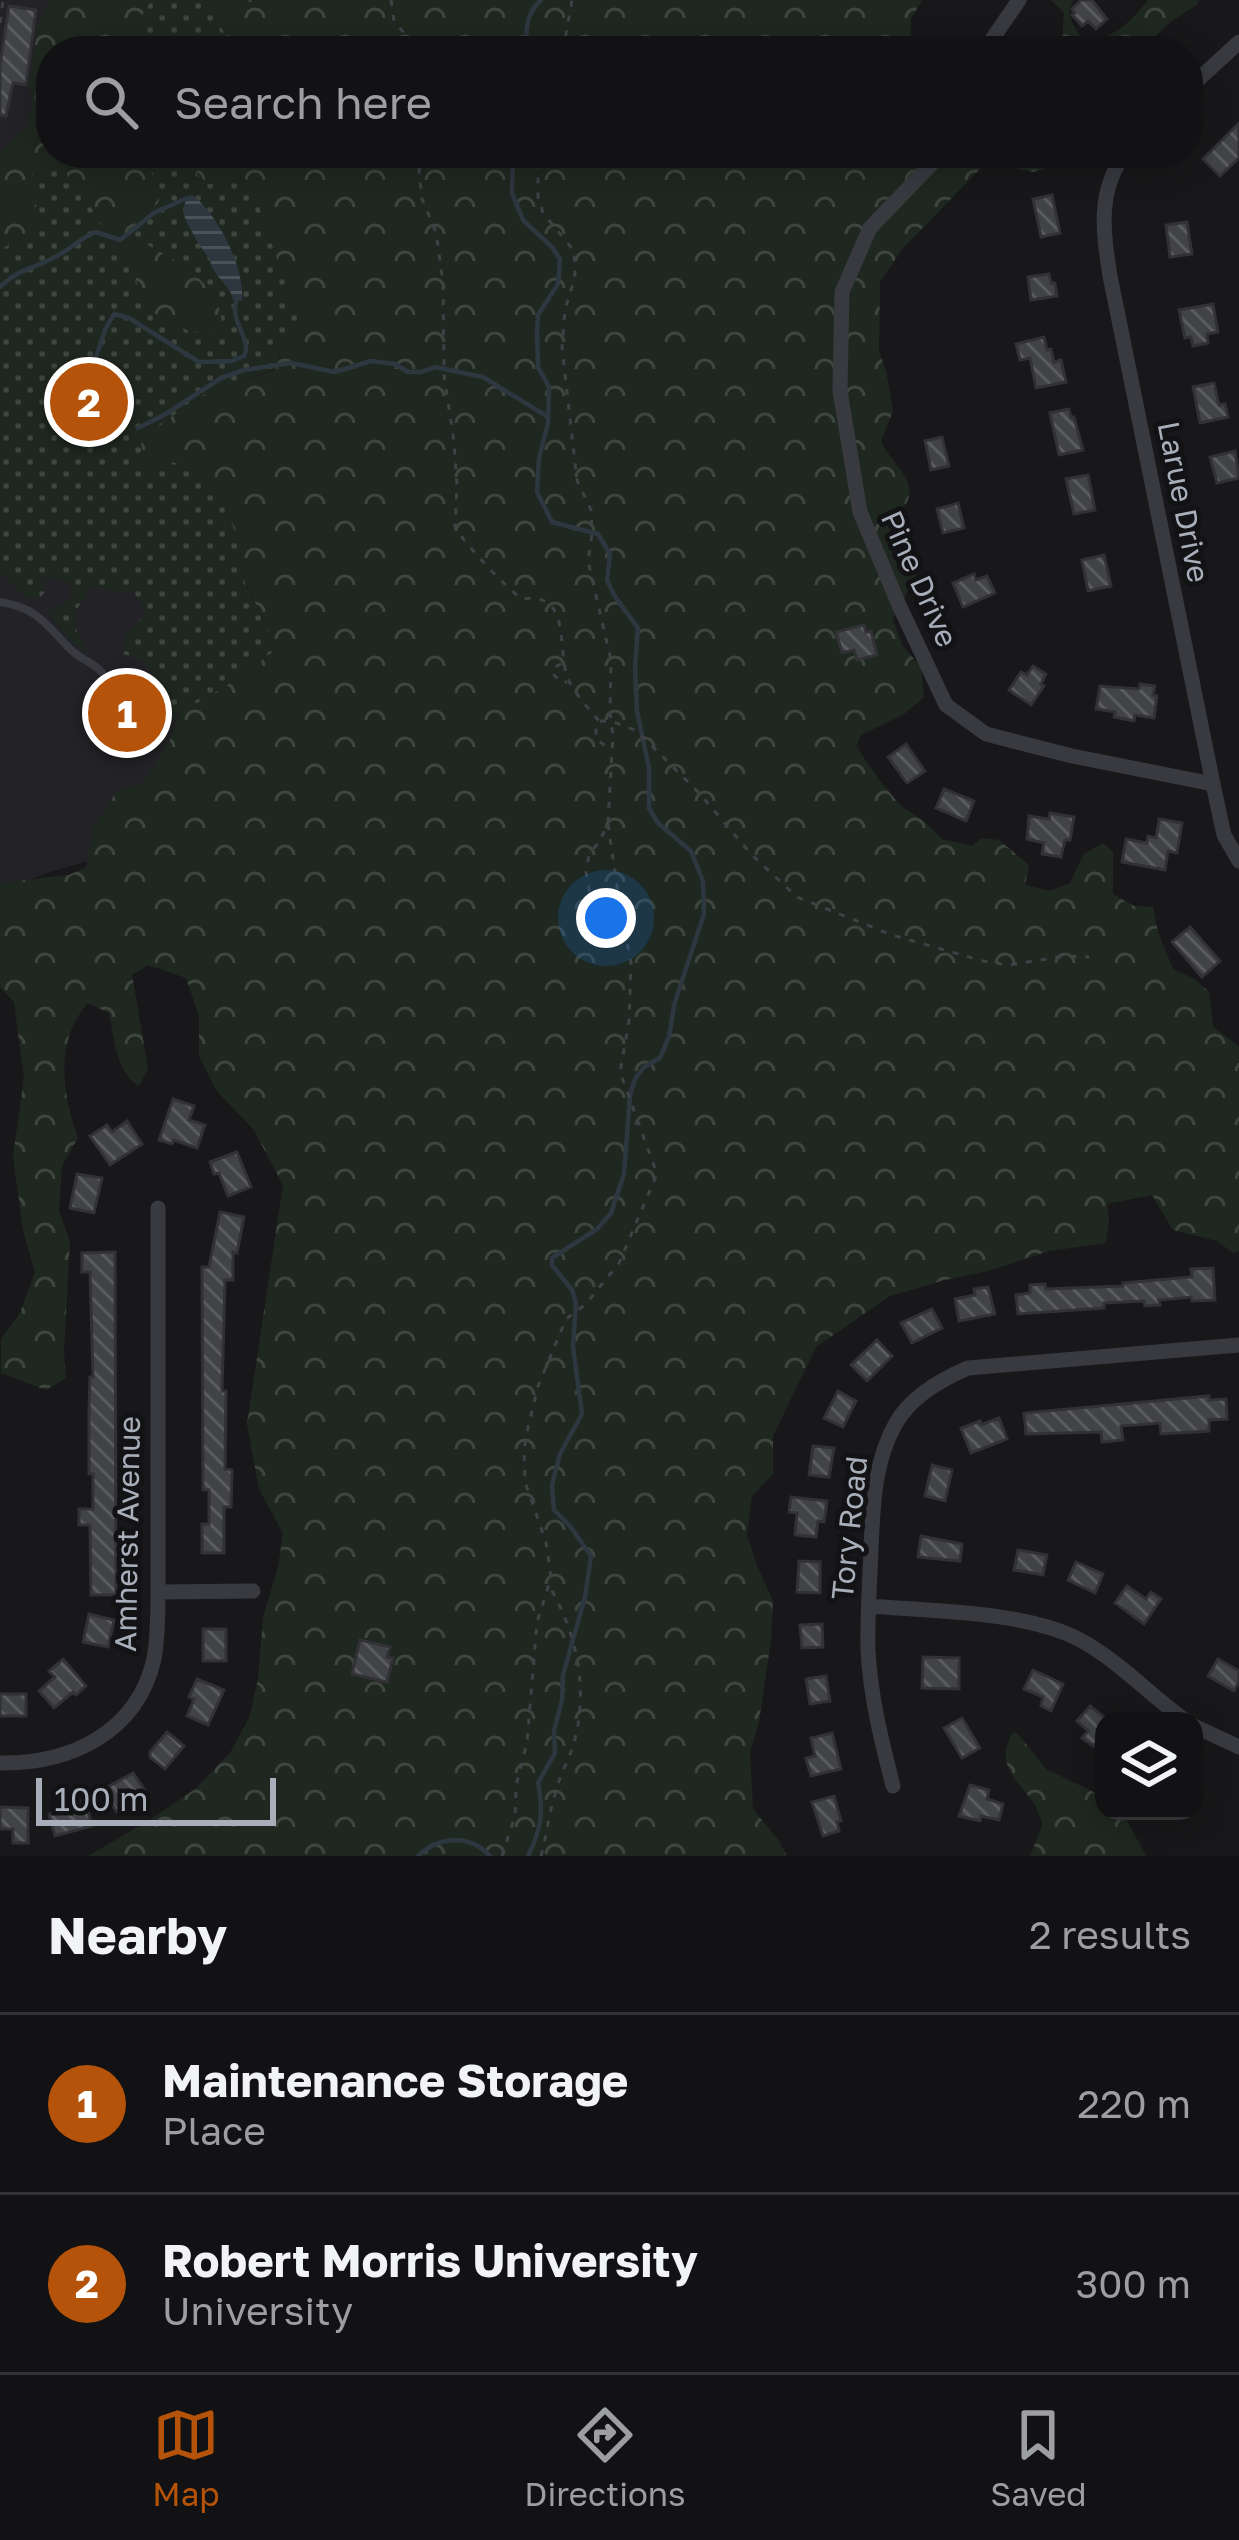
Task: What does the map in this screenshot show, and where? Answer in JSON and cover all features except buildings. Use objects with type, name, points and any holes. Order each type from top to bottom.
[{"type":"street","points":[[994,36],[1019,0]]},
{"type":"street","points":[[1203,75],[1239,42]]},
{"type":"street","name":"Pine Drive","points":[[928,168],[870,229],[842,292],[840,392],[860,512],[899,605],[946,705],[986,734],[1213,784]]},
{"type":"street","name":"Larue Drive","points":[[1116,168],[1108,183],[1103,214],[1105,246],[1224,835],[1239,861]]},
{"type":"street","name":"Amherst Avenue","points":[[0,1763],[34,1763],[94,1742],[134,1702],[155,1655],[158,1208]]},
{"type":"street","name":"Tory Road","points":[[893,1786],[868,1653],[876,1478],[898,1417],[942,1379],[968,1368],[1239,1345]]},
{"type":"street","points":[[158,1592],[253,1591]]},
{"type":"street","points":[[869,1606],[1053,1628],[1099,1652],[1175,1712]]},
{"type":"street","points":[[1203,1730],[1239,1747]]},
{"type":"lane","points":[[0,602],[33,610],[72,651],[103,670],[110,686],[100,714]]},
{"type":"path","points":[[0,23],[3,0]]},
{"type":"path","points":[[391,0],[394,21],[406,36]]},
{"type":"path","points":[[566,36],[572,0]]},
{"type":"path","points":[[420,168],[422,199],[436,232],[442,284],[455,528],[504,586],[522,599],[536,597],[551,604],[559,621],[569,682],[599,722]]},
{"type":"path","points":[[540,168],[538,197],[543,213],[574,251],[575,277],[565,309],[562,348],[577,480],[591,510],[588,561],[611,660],[608,822],[631,962],[629,1021],[620,1072],[657,1174],[619,1262],[586,1304],[566,1319],[538,1386],[524,1450],[525,1482],[546,1542],[550,1588],[573,1639],[581,1710],[541,1856]]},
{"type":"path","points":[[564,665],[553,668],[554,674],[562,683],[569,682]]},
{"type":"path","points":[[599,722],[637,731],[797,897],[892,935],[983,961],[1010,965],[1089,956]]},
{"type":"path","points":[[599,722],[596,739],[611,750]]},
{"type":"path","points":[[608,822],[589,854],[586,872],[598,905],[622,919]]},
{"type":"path","points":[[502,1856],[515,1816],[516,1786],[527,1742],[537,1622],[550,1588]]},
{"type":"shaded area","points":[[0,0],[93,0],[63,36],[36,36],[36,168],[128,168],[230,651],[134,847],[0,892]]},
{"type":"shaded area","points":[[192,195],[228,243],[239,273],[242,301],[233,300],[186,220],[184,206]]},
{"type":"green space","points":[[50,0],[151,0],[136,36],[36,36]]},
{"type":"green space","points":[[151,0],[207,0],[226,36],[136,36]]},
{"type":"green space","points":[[207,0],[922,0],[911,19],[910,36],[226,36]]},
{"type":"green space","points":[[1051,0],[1074,0],[1070,16],[1081,36],[1063,36],[1064,13]]},
{"type":"green space","points":[[1148,0],[1199,0],[1197,5],[1159,33],[1107,36]]},
{"type":"green space","points":[[36,38],[39,168],[31,187],[39,217],[34,227],[0,250],[0,153],[27,127],[33,104],[29,83]]},
{"type":"green space","points":[[65,168],[134,272],[143,304],[191,332],[199,278],[135,238],[131,229],[157,201],[151,168],[200,168],[210,184],[245,178],[251,183],[286,285],[301,313],[298,328],[279,352],[276,369],[213,390],[142,440],[169,462],[192,470],[220,500],[237,535],[245,582],[272,642],[273,652],[172,718],[146,665],[123,654],[125,637],[143,616],[143,604],[134,593],[86,590],[75,624],[89,652],[71,640],[47,612],[72,595],[70,584],[42,577],[45,592],[28,599],[0,571],[0,250],[37,223],[39,210],[30,181],[35,169]]},
{"type":"green space","points":[[65,168],[150,168],[161,191],[158,203],[131,229],[134,237],[204,283],[220,310],[222,327],[216,333],[191,332],[143,305],[134,272]]},
{"type":"green space","points":[[198,168],[981,168],[903,248],[880,282],[879,351],[893,411],[881,441],[909,485],[906,504],[898,515],[898,531],[919,570],[893,619],[902,645],[921,667],[924,697],[904,714],[861,735],[856,746],[901,806],[942,839],[972,846],[982,838],[999,840],[1029,865],[1025,885],[1050,891],[1070,883],[1084,854],[1103,843],[1113,852],[1113,894],[1134,906],[1153,907],[1173,969],[1209,992],[1213,1026],[1239,1047],[1239,1251],[1233,1253],[1217,1241],[1173,1230],[1152,1195],[1107,1204],[1106,1243],[1049,1251],[890,1296],[816,1347],[773,1436],[773,1474],[752,1496],[747,1535],[773,1601],[759,1722],[750,1752],[753,1809],[787,1856],[88,1856],[195,1789],[230,1753],[249,1718],[263,1618],[283,1533],[259,1489],[247,1424],[283,1185],[253,1129],[216,1090],[199,1056],[199,1016],[186,978],[148,965],[132,975],[148,1069],[139,1086],[121,1063],[109,1013],[88,1003],[77,1018],[64,1068],[78,1138],[62,1166],[59,1211],[70,1241],[66,1378],[46,1390],[1,1373],[1,1339],[20,1313],[35,1272],[23,1230],[13,1156],[24,1078],[14,1002],[0,987],[0,883],[69,875],[86,867],[94,826],[117,791],[144,782],[169,742],[180,713],[273,652],[244,578],[236,534],[224,508],[185,466],[173,460],[152,469],[141,453],[142,440],[193,401],[276,369],[286,338],[298,328],[301,313],[286,285],[251,183],[244,178],[210,184],[197,175]]},
{"type":"green space","points":[[1013,1732],[1018,1734],[1046,1769],[1095,1793],[1095,1820],[1127,1820],[1146,1856],[1030,1856],[1043,1824],[1007,1764]]},
{"type":"waterway","points":[[527,36],[529,17],[541,0]]},
{"type":"waterway","points":[[513,168],[512,193],[523,220],[560,259],[558,284],[538,315],[538,367],[549,387],[537,492],[552,522],[598,534],[610,554],[607,580],[638,628],[637,711],[649,768],[649,808],[658,823],[691,851],[703,881],[704,914],[674,1005],[669,1037],[660,1058],[635,1079],[630,1095],[624,1174],[611,1213],[597,1229],[552,1258],[576,1303],[573,1347],[582,1414],[560,1454],[552,1485],[554,1510],[591,1556],[563,1675],[555,1753],[538,1783],[540,1821],[528,1856]]},
{"type":"waterway","points":[[0,287],[96,232],[120,240],[154,213],[187,198]]},
{"type":"waterway","points":[[77,414],[114,314],[129,318],[199,362],[232,361],[246,351],[236,302]]},
{"type":"waterway","points":[[138,428],[221,378],[291,363],[335,372],[371,361],[395,364],[408,372],[435,367],[483,377],[548,417]]},
{"type":"waterway","points":[[418,1856],[435,1844],[454,1840],[473,1844],[490,1856]]},
{"type":"place","name":"Robert Morris University","points":[[89,402]]},
{"type":"place","name":"Maintenance Storage","points":[[127,713]]}]
